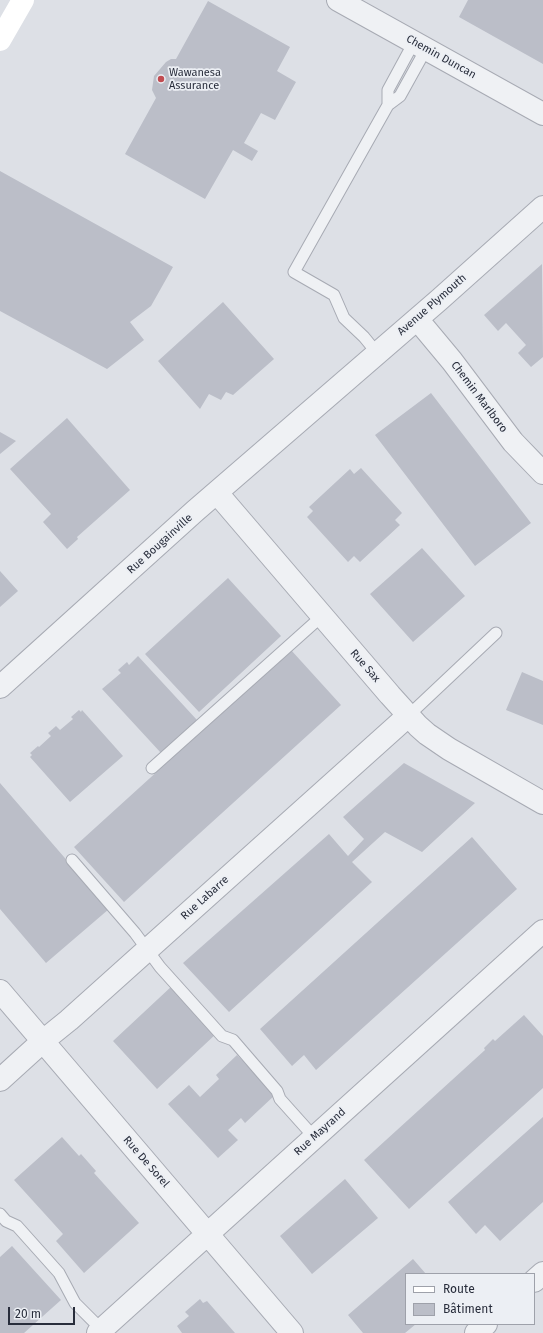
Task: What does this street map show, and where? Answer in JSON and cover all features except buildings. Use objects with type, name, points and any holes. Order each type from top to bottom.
[{"type":"main road","points":[[0,40],[23,0]]},
{"type":"street","name":"Chemin Duncan","points":[[338,0],[543,114]]},
{"type":"street","name":"Avenue Plymouth","points":[[321,402],[543,207]]},
{"type":"street","name":"Chemin Marlboro","points":[[416,319],[452,361],[513,442],[543,473]]},
{"type":"street","name":"Rue Bougainville","points":[[0,687],[216,493],[321,402]]},
{"type":"street","name":"Rue Sax","points":[[216,493],[425,732],[439,742],[543,803]]},
{"type":"street","name":"Rue Labarre","points":[[0,1080],[409,715]]},
{"type":"street","name":"Rue Mayrand","points":[[101,1332],[207,1234],[543,931]]},
{"type":"street","name":"Rue De Sorel","points":[[0,991],[292,1333]]},
{"type":"street","points":[[535,1280],[543,1273]]},
{"type":"street","points":[[476,1333],[485,1325]]},
{"type":"lane","points":[[377,353],[344,318],[334,295],[294,272],[388,105],[388,90],[420,46]]},
{"type":"lane","points":[[152,768],[322,616]]},
{"type":"lane","points":[[409,715],[496,633]]},
{"type":"lane","points":[[72,860],[135,933],[160,967],[222,1036],[232,1040],[277,1091],[280,1099],[314,1137]]},
{"type":"lane","points":[[0,1214],[6,1221],[17,1226],[59,1273],[75,1303],[101,1332]]},
{"type":"place","name":"Wawanesa Assurance","points":[[161,79]]}]
